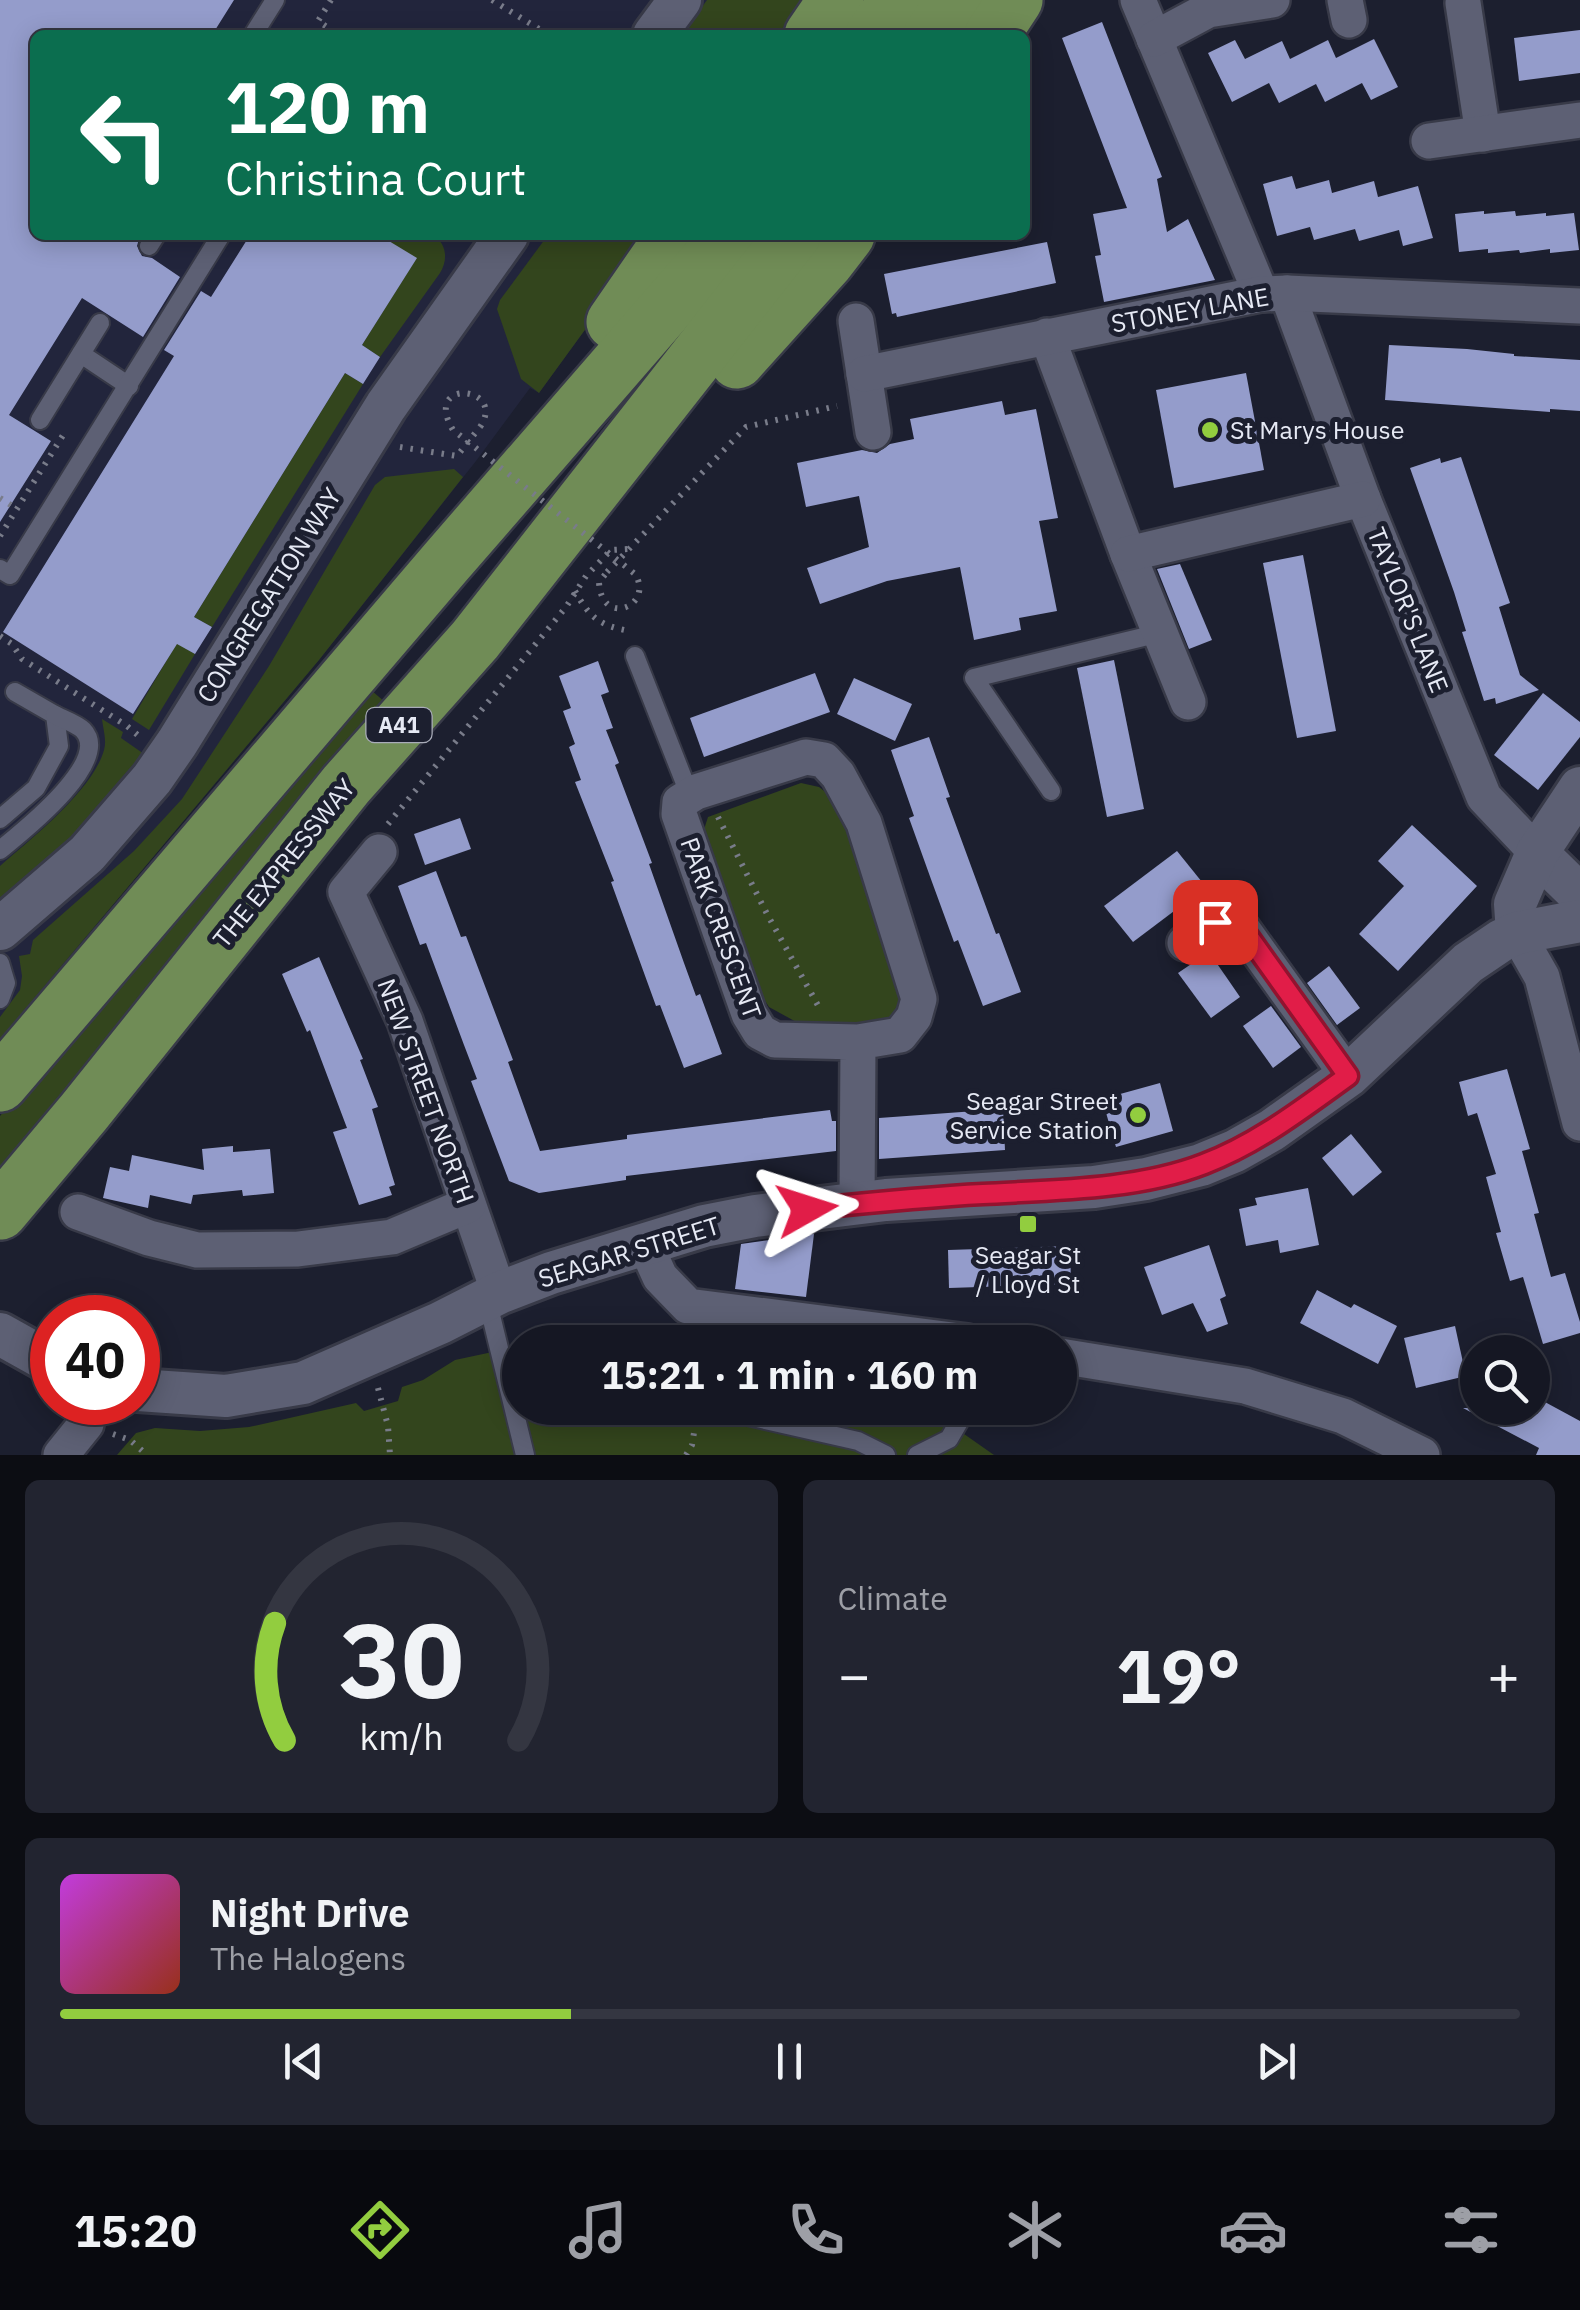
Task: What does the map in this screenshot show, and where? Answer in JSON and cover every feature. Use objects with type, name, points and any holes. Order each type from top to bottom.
[{"type":"highway","points":[[815,30],[836,0]]},
{"type":"highway","points":[[877,30],[898,0]]},
{"type":"highway","points":[[934,30],[955,0]]},
{"type":"highway","points":[[995,30],[1015,0]]},
{"type":"highway","name":"A41","points":[[446,562],[671,240]]},
{"type":"highway","name":"A41","points":[[0,1084],[726,240]]},
{"type":"highway","name":"THE EXPRESSWAY","points":[[0,1212],[346,785],[475,640],[790,240]]},
{"type":"highway","name":"A41","points":[[475,640],[656,453],[843,240]]},
{"type":"street","points":[[658,30],[680,0]]},
{"type":"street","name":"TAYLOR'S LANE","points":[[1138,0],[1363,498],[1484,796],[1580,895]]},
{"type":"street","points":[[1154,39],[1208,10],[1272,0]]},
{"type":"street","points":[[1464,3],[1483,134]]},
{"type":"street","points":[[1429,141],[1580,120]]},
{"type":"street","name":"CONGREGATION WAY","points":[[0,929],[88,854],[152,779],[386,406],[502,240]]},
{"type":"street","name":"STONEY LANE","points":[[868,402],[1046,336],[1274,294],[1580,306]]},
{"type":"street","points":[[856,321],[868,402]]},
{"type":"street","points":[[1046,336],[1188,702]]},
{"type":"street","points":[[1128,554],[1363,498]]},
{"type":"street","name":"PARK CRESCENT","points":[[806,756],[824,760],[838,775],[864,823],[919,999],[914,1017],[900,1035],[858,1042],[775,1040],[760,1032],[749,1014],[679,814],[680,802],[806,756]]},
{"type":"street","points":[[1580,788],[1537,853],[1516,904],[1517,933],[1542,977],[1580,1123]]},
{"type":"street","name":"NEW STREET NORTH","points":[[379,852],[336,901],[405,1021],[468,1205],[493,1296]]},
{"type":"street","name":"SEAGAR STREET","points":[[160,1392],[226,1396],[303,1383],[493,1296],[551,1273],[684,1231],[857,1204],[1094,1187],[1201,1165],[1272,1130],[1348,1076],[1468,963],[1517,933],[1580,920]]},
{"type":"street","points":[[1186,943],[1215,922],[1241,926],[1348,1076]]},
{"type":"street","points":[[857,1204],[858,1042]]},
{"type":"street","points":[[78,1212],[149,1238],[197,1250],[298,1249],[392,1236],[468,1205]]},
{"type":"street","points":[[645,1244],[660,1276],[688,1306],[836,1325]]},
{"type":"street","points":[[0,1334],[30,1351]]},
{"type":"street","points":[[1077,1359],[1245,1386],[1343,1416],[1422,1455]]},
{"type":"street","points":[[60,1455],[85,1425]]},
{"type":"lane","points":[[256,30],[274,0]]},
{"type":"lane","points":[[0,569],[10,576],[218,240]]},
{"type":"lane","points":[[40,420],[100,323]]},
{"type":"lane","points":[[80,354],[129,386]]},
{"type":"lane","points":[[1051,790],[974,678],[1160,633]]},
{"type":"lane","points":[[635,656],[690,796]]},
{"type":"lane","points":[[0,850],[38,819],[78,775],[90,746],[84,730],[15,692]]},
{"type":"lane","points":[[0,819],[36,788],[59,746],[56,714]]},
{"type":"lane","points":[[0,963],[6,983],[0,999]]},
{"type":"lane","points":[[493,1296],[526,1455]]},
{"type":"lane","points":[[788,1425],[858,1441],[886,1455]]},
{"type":"lane","points":[[917,1455],[950,1440],[958,1425]]},
{"type":"path","points":[[331,0],[318,22],[332,30]]},
{"type":"path","points":[[492,0],[539,29]]},
{"type":"path","points":[[394,446],[457,456],[480,428],[484,421],[485,409],[480,398],[460,392],[450,398],[445,417],[452,430],[635,574],[640,593],[634,603],[624,608],[613,608],[604,602],[599,582],[607,572],[628,548],[746,427],[868,402]]},
{"type":"path","points":[[0,536],[67,428]]},
{"type":"path","points":[[0,498],[17,509]]},
{"type":"path","points":[[379,852],[380,834],[566,607],[586,576],[612,550],[628,548]]},
{"type":"path","points":[[0,636],[12,644],[22,659],[128,726],[146,744]]},
{"type":"path","points":[[364,1356],[386,1416],[390,1455]]},
{"type":"path","points":[[686,1455],[695,1425]]},
{"type":"shaded area","points":[[0,0],[802,0],[784,30],[30,30],[30,240],[650,240],[539,393],[530,388],[319,660],[0,1039]]},
{"type":"green space","points":[[707,0],[802,0],[784,30],[686,30]]},
{"type":"green space","points":[[387,240],[439,240],[445,258],[440,273],[380,357],[362,345],[416,259]]},
{"type":"green space","points":[[544,240],[650,240],[539,393],[521,379],[497,309]]},
{"type":"green space","points":[[345,373],[363,384],[212,627],[194,617]]},
{"type":"green space","points":[[454,469],[463,477],[319,660],[0,1039],[0,1017],[20,990],[19,956],[30,954],[33,940],[134,851],[182,799],[269,666],[375,485],[385,477]]},
{"type":"green space","points":[[177,643],[195,654],[149,730],[132,719]]},
{"type":"green space","points":[[364,684],[393,709],[0,1192],[0,1116]]},
{"type":"green space","points":[[102,719],[123,732],[121,738],[144,754],[85,828],[0,904],[0,866],[60,813],[98,765],[105,746]]},
{"type":"green space","points":[[801,783],[819,787],[845,807],[907,996],[895,1015],[867,1025],[800,1024],[769,1007],[748,974],[700,842],[708,817]]},
{"type":"green space","points":[[502,1350],[502,1425],[951,1425],[994,1455],[117,1455],[136,1433],[155,1428],[200,1431],[249,1427],[356,1403],[364,1411],[398,1401],[402,1387],[423,1380],[455,1360]]},
{"type":"building","points":[[0,0],[234,0],[215,30],[30,30],[30,240],[139,240],[142,256],[152,258],[180,277],[143,337],[82,298],[9,415],[51,441],[0,522]]},
{"type":"building","points":[[1102,22],[1162,177],[1157,179],[1167,232],[1188,219],[1215,280],[1104,302],[1095,256],[1101,255],[1093,214],[1127,208],[1062,38]]},
{"type":"building","points":[[1580,30],[1580,73],[1519,81],[1514,38]]},
{"type":"building","points":[[1374,39],[1398,87],[1371,100],[1362,83],[1325,102],[1316,84],[1279,103],[1269,83],[1232,102],[1208,53],[1235,40],[1245,59],[1282,41],[1290,59],[1328,40],[1336,58]]},
{"type":"building","points":[[1292,176],[1296,189],[1329,180],[1332,193],[1374,181],[1378,197],[1418,186],[1433,238],[1403,246],[1399,230],[1359,241],[1355,229],[1314,240],[1310,227],[1277,236],[1263,184]]},
{"type":"building","points":[[1515,211],[1516,216],[1574,213],[1579,250],[1459,252],[1455,214]]},
{"type":"building","points":[[247,240],[387,240],[417,258],[362,345],[380,357],[363,384],[345,373],[194,617],[212,627],[195,654],[177,644],[133,714],[3,632],[174,356],[164,350],[201,291],[211,297]]},
{"type":"building","points":[[1047,242],[1056,283],[897,317],[892,314],[884,274]]},
{"type":"building","points":[[1389,345],[1580,360],[1580,411],[1385,400]]},
{"type":"building","name":"St Marys House","points":[[1246,373],[1264,470],[1174,488],[1156,390]]},
{"type":"building","points":[[1002,401],[1005,415],[1036,409],[1058,518],[1039,521],[1057,611],[1019,618],[1021,630],[974,640],[960,567],[887,581],[820,604],[807,568],[869,547],[859,496],[806,507],[797,463],[862,450],[877,453],[890,444],[914,439],[910,419]]},
{"type":"building","points":[[1461,457],[1510,603],[1499,607],[1520,675],[1539,690],[1496,704],[1495,698],[1484,701],[1454,592],[1410,468],[1440,458],[1441,463]]},
{"type":"building","points":[[1303,555],[1336,731],[1297,738],[1263,563]]},
{"type":"building","points":[[1180,564],[1212,640],[1189,649],[1157,569]]},
{"type":"building","points":[[1114,660],[1144,809],[1107,817],[1077,668]]},
{"type":"building","points":[[598,661],[609,692],[601,695],[613,728],[606,730],[619,763],[615,765],[696,996],[700,994],[722,1054],[684,1068],[660,1005],[656,1006],[611,882],[614,881],[575,782],[581,780],[569,747],[575,744],[563,711],[571,708],[559,676]]},
{"type":"building","points":[[815,673],[830,712],[704,757],[690,718]]},
{"type":"building","points":[[854,678],[912,704],[895,741],[837,714]]},
{"type":"building","points":[[1543,693],[1580,722],[1580,737],[1538,790],[1494,755]]},
{"type":"building","points":[[929,737],[950,797],[946,798],[1021,992],[983,1006],[958,940],[954,942],[909,818],[914,816],[891,750]]},
{"type":"building","points":[[460,818],[471,849],[425,865],[414,834]]},
{"type":"building","points":[[1412,825],[1477,886],[1398,971],[1359,934],[1404,886],[1378,861]]},
{"type":"building","points":[[1177,851],[1206,887],[1133,942],[1104,906]]},
{"type":"building","points":[[436,871],[461,937],[466,936],[513,1060],[508,1062],[540,1151],[627,1139],[627,1135],[830,1110],[832,1121],[836,1121],[836,1151],[626,1176],[626,1180],[539,1193],[509,1181],[471,1081],[477,1079],[426,943],[420,945],[398,886]]},
{"type":"building","points":[[1209,952],[1240,997],[1211,1018],[1178,973]]},
{"type":"building","points":[[319,957],[363,1059],[360,1060],[378,1107],[372,1109],[395,1185],[389,1187],[392,1195],[359,1205],[333,1132],[347,1128],[310,1030],[307,1032],[282,974]]},
{"type":"building","points":[[1329,966],[1360,1008],[1337,1025],[1307,983]]},
{"type":"building","points":[[1271,1006],[1301,1047],[1273,1068],[1243,1026]]},
{"type":"building","points":[[1507,1069],[1530,1149],[1522,1151],[1551,1277],[1565,1273],[1580,1333],[1550,1342],[1550,1335],[1540,1335],[1523,1277],[1510,1281],[1486,1177],[1496,1174],[1477,1113],[1468,1116],[1459,1082]]},
{"type":"building","name":"Seagar Street Service Station","points":[[1160,1083],[1173,1131],[1116,1147],[1102,1099]]},
{"type":"building","points":[[1003,1109],[1005,1150],[879,1159],[879,1118]]},
{"type":"building","points":[[1351,1134],[1382,1172],[1353,1196],[1322,1158]]},
{"type":"building","points":[[233,1146],[233,1152],[270,1149],[274,1193],[243,1196],[242,1190],[193,1195],[191,1204],[150,1195],[148,1208],[103,1198],[110,1167],[129,1171],[132,1155],[204,1170],[202,1149]]},
{"type":"building","points":[[1308,1188],[1319,1245],[1280,1253],[1278,1240],[1246,1246],[1239,1209],[1257,1205],[1255,1198]]},
{"type":"building","points":[[814,1234],[806,1297],[735,1289],[741,1244]]},
{"type":"building","points":[[1209,1245],[1226,1296],[1220,1299],[1228,1324],[1207,1332],[1193,1303],[1162,1315],[1144,1267]]},
{"type":"building","points":[[1070,1246],[1071,1284],[949,1288],[948,1250]]},
{"type":"building","points":[[1317,1290],[1397,1326],[1378,1364],[1300,1323]]},
{"type":"building","points":[[1455,1326],[1460,1377],[1416,1388],[1404,1338]]},
{"type":"building","points":[[1550,1405],[1580,1421],[1580,1455],[1536,1455],[1539,1448],[1495,1425],[1550,1425]]},
{"type":"place","name":"St Marys House","points":[[1210,430]]},
{"type":"place","name":"Seagar Street Service Station","points":[[1138,1115]]},
{"type":"place","name":"Seagar St / Lloyd St","points":[[1028,1224]]},
{"type":"route","points":[[807,1209],[1094,1187],[1146,1179],[1201,1165],[1235,1150],[1272,1130],[1348,1076],[1241,926],[1215,922]]}]
